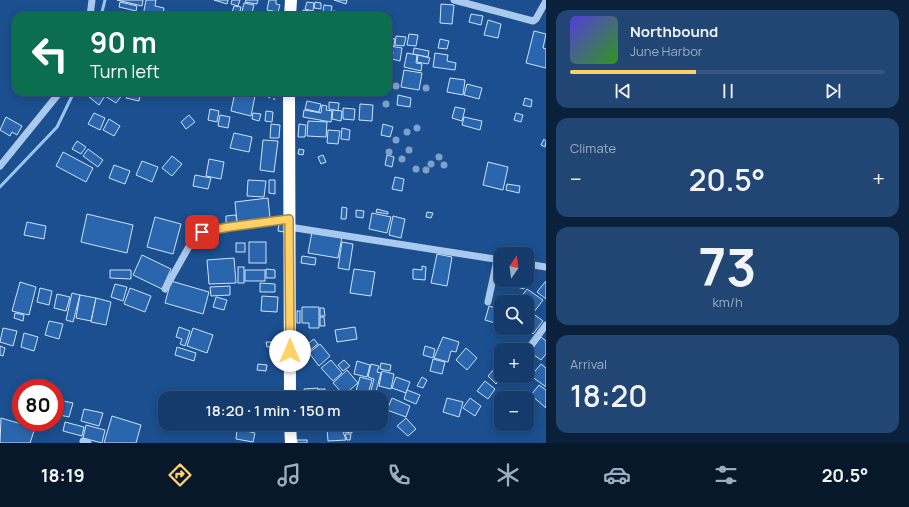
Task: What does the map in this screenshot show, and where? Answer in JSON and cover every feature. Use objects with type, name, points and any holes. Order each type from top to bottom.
[{"type":"highway","points":[[290,12],[291,0]]},
{"type":"highway","points":[[289,97],[290,391]]},
{"type":"highway","points":[[290,431],[290,443]]},
{"type":"street","points":[[90,12],[92,0]]},
{"type":"street","points":[[454,0],[533,21],[536,19],[546,1]]},
{"type":"street","points":[[0,166],[57,96]]},
{"type":"street","points":[[165,289],[195,237],[202,232],[229,227],[289,223],[494,259]]},
{"type":"street","points":[[534,266],[545,268]]},
{"type":"street","points":[[488,302],[494,279]]},
{"type":"street","points":[[532,343],[546,325]]},
{"type":"building","points":[[117,0],[143,0],[142,6]]},
{"type":"building","points":[[146,0],[156,0],[155,6],[164,8],[164,12],[144,12]]},
{"type":"building","points":[[214,0],[228,0],[227,4]]},
{"type":"building","points":[[232,0],[240,0],[238,6],[231,4]]},
{"type":"building","points":[[246,0],[258,0],[257,4],[245,2]]},
{"type":"building","points":[[269,0],[276,0],[276,4],[280,5],[278,12],[267,10]]},
{"type":"building","points":[[334,0],[347,0],[346,4]]},
{"type":"building","points":[[120,2],[137,6],[136,11],[119,7]]},
{"type":"building","points":[[307,2],[314,3],[313,11],[305,9]]},
{"type":"building","points":[[315,2],[321,3],[321,9],[314,8]]},
{"type":"building","points":[[244,3],[254,5],[252,12],[242,12]]},
{"type":"building","points":[[441,4],[454,5],[452,24],[440,23]]},
{"type":"building","points":[[324,5],[332,6],[331,12],[323,12]]},
{"type":"building","points":[[234,6],[241,7],[240,12],[232,12]]},
{"type":"building","points":[[303,10],[311,11],[311,12],[303,12]]},
{"type":"building","points":[[471,14],[483,16],[481,25],[469,22]]},
{"type":"building","points":[[488,20],[501,24],[498,38],[484,35]]},
{"type":"building","points":[[534,31],[546,34],[543,48],[546,49],[546,68],[526,63]]},
{"type":"building","points":[[409,34],[418,35],[416,46],[407,45]]},
{"type":"building","points":[[396,36],[406,37],[404,46],[395,45]]},
{"type":"building","points":[[392,39],[395,39],[394,46],[392,46]]},
{"type":"building","points":[[440,39],[449,41],[447,49],[438,48]]},
{"type":"building","points":[[392,46],[402,48],[400,61],[392,59]]},
{"type":"building","points":[[414,48],[429,51],[428,57],[413,54]]},
{"type":"building","points":[[407,53],[417,55],[416,63],[422,64],[421,71],[404,67]]},
{"type":"building","points":[[435,53],[448,55],[447,61],[456,63],[455,70],[433,67]]},
{"type":"building","points":[[418,55],[430,58],[428,64],[417,62]]},
{"type":"building","points":[[404,70],[422,73],[419,90],[401,87]]},
{"type":"building","points":[[450,78],[465,80],[463,95],[447,92]]},
{"type":"building","points":[[467,84],[482,88],[479,99],[464,95]]},
{"type":"building","points":[[398,95],[411,98],[410,107],[397,105]]},
{"type":"building","points":[[90,96],[105,96],[99,105],[89,97]]},
{"type":"building","points":[[105,96],[121,96],[116,103]]},
{"type":"building","points":[[127,96],[140,96],[139,101],[126,98]]},
{"type":"building","points":[[234,96],[255,96],[251,116],[231,111]]},
{"type":"building","points":[[525,98],[532,100],[531,107],[523,105]]},
{"type":"building","points":[[307,101],[321,104],[319,112],[305,109]]},
{"type":"building","points":[[329,102],[339,103],[338,111],[329,109]]},
{"type":"building","points":[[360,104],[373,105],[372,121],[359,120]]},
{"type":"building","points":[[322,105],[327,106],[326,110],[332,111],[331,122],[303,117],[304,110],[321,113]]},
{"type":"building","points":[[455,107],[465,109],[462,121],[452,118]]},
{"type":"building","points":[[343,108],[355,109],[354,120],[343,119]]},
{"type":"building","points":[[210,109],[219,111],[217,122],[208,120]]},
{"type":"building","points":[[333,110],[342,111],[341,121],[332,119]]},
{"type":"building","points":[[266,111],[273,112],[272,122],[265,121]]},
{"type":"building","points":[[94,113],[105,118],[100,130],[88,124]]},
{"type":"building","points":[[253,113],[261,114],[259,121],[252,119]]},
{"type":"building","points":[[516,113],[523,115],[521,122],[514,120]]},
{"type":"building","points":[[189,115],[195,122],[186,129],[181,122]]},
{"type":"building","points":[[220,115],[230,117],[228,128],[218,126]]},
{"type":"building","points":[[6,117],[22,126],[17,135],[12,132],[10,136],[0,130]]},
{"type":"building","points":[[464,117],[482,121],[480,130],[462,125]]},
{"type":"building","points":[[109,119],[120,126],[114,136],[103,130]]},
{"type":"building","points":[[308,121],[327,122],[326,137],[307,136]]},
{"type":"building","points":[[271,124],[280,125],[279,138],[270,138]]},
{"type":"building","points":[[299,124],[306,125],[305,137],[298,137]]},
{"type":"building","points":[[383,124],[393,127],[390,137],[381,135]]},
{"type":"building","points":[[342,128],[350,130],[349,140],[341,139]]},
{"type":"building","points":[[328,130],[340,131],[338,144],[327,143]]},
{"type":"building","points":[[234,133],[252,137],[249,152],[230,148]]},
{"type":"building","points":[[544,139],[546,141],[545,147],[541,145]]},
{"type":"building","points":[[263,140],[278,141],[274,172],[260,170]]},
{"type":"building","points":[[77,141],[86,147],[81,154],[72,149]]},
{"type":"building","points":[[88,149],[103,160],[98,167],[83,156]]},
{"type":"building","points":[[299,149],[304,150],[303,155],[298,154]]},
{"type":"building","points":[[63,152],[93,168],[86,182],[56,166]]},
{"type":"building","points":[[323,155],[326,162],[321,164],[318,157]]},
{"type":"building","points":[[387,155],[394,157],[392,167],[385,165]]},
{"type":"building","points":[[172,156],[182,164],[172,176],[162,168]]},
{"type":"building","points":[[209,159],[224,162],[221,179],[206,176]]},
{"type":"building","points":[[142,161],[158,167],[152,182],[136,175]]},
{"type":"building","points":[[488,162],[508,167],[503,190],[483,185]]},
{"type":"building","points":[[114,165],[130,171],[125,184],[109,178]]},
{"type":"building","points":[[195,175],[211,178],[208,189],[193,186]]},
{"type":"building","points":[[395,177],[404,179],[402,191],[392,189]]},
{"type":"building","points":[[248,180],[266,181],[264,197],[247,196]]},
{"type":"building","points":[[269,180],[275,180],[275,194],[269,193]]},
{"type":"building","points":[[507,184],[520,186],[519,193],[506,190]]},
{"type":"building","points":[[268,198],[270,218],[237,222],[235,202]]},
{"type":"building","points":[[342,207],[347,208],[346,219],[341,219]]},
{"type":"building","points":[[377,209],[388,212],[388,214],[376,212]]},
{"type":"building","points":[[356,210],[364,211],[363,218],[356,217]]},
{"type":"building","points":[[427,212],[433,213],[431,218],[426,217]]},
{"type":"building","points":[[372,213],[391,217],[387,233],[369,229]]},
{"type":"building","points":[[87,214],[133,225],[127,253],[81,242]]},
{"type":"building","points":[[236,215],[237,223],[226,224],[226,216]]},
{"type":"building","points":[[393,216],[405,219],[401,238],[389,235]]},
{"type":"building","points":[[155,217],[181,224],[173,254],[147,247]]},
{"type":"building","points":[[27,222],[46,226],[44,239],[24,235]]},
{"type":"building","points":[[279,222],[286,223],[284,232],[278,231]]},
{"type":"building","points":[[312,232],[342,237],[338,258],[308,253]]},
{"type":"building","points":[[249,242],[266,242],[266,263],[249,263]]},
{"type":"building","points":[[342,242],[353,244],[349,270],[338,268]]},
{"type":"building","points":[[236,243],[245,243],[245,252],[236,252]]},
{"type":"building","points":[[437,254],[452,257],[447,286],[431,283]]},
{"type":"building","points":[[142,255],[171,269],[162,289],[133,275]]},
{"type":"building","points":[[302,256],[316,258],[315,265],[301,263]]},
{"type":"building","points":[[234,258],[236,283],[209,284],[207,260]]},
{"type":"building","points":[[422,266],[426,267],[425,280],[413,279],[413,269],[422,270]]},
{"type":"building","points":[[238,267],[244,267],[244,283],[238,283]]},
{"type":"building","points":[[266,269],[275,270],[275,278],[266,278]]},
{"type":"building","points":[[354,269],[375,272],[371,296],[350,293]]},
{"type":"building","points":[[110,270],[131,270],[131,279],[110,278]]},
{"type":"building","points":[[245,270],[265,270],[265,281],[245,281]]},
{"type":"building","points":[[171,281],[209,292],[203,314],[165,303]]},
{"type":"building","points":[[546,281],[546,299],[537,292]]},
{"type":"building","points":[[20,282],[36,287],[29,315],[12,311]]},
{"type":"building","points":[[260,283],[275,284],[275,292],[260,292]]},
{"type":"building","points":[[115,284],[127,287],[123,301],[111,297]]},
{"type":"building","points":[[230,286],[230,295],[211,296],[210,287]]},
{"type":"building","points":[[40,288],[52,291],[49,305],[37,302]]},
{"type":"building","points":[[130,288],[151,296],[145,312],[124,304]]},
{"type":"building","points":[[527,289],[543,300],[534,312],[534,295],[522,295]]},
{"type":"building","points":[[72,293],[80,295],[73,322],[66,320]]},
{"type":"building","points":[[57,294],[70,297],[66,311],[54,308]]},
{"type":"building","points":[[80,295],[96,298],[91,321],[76,318]]},
{"type":"building","points":[[262,296],[278,297],[277,312],[261,311]]},
{"type":"building","points":[[216,297],[227,300],[224,310],[213,307]]},
{"type":"building","points":[[96,298],[111,302],[106,325],[91,322]]},
{"type":"building","points":[[489,306],[494,308],[494,323],[485,320]]},
{"type":"building","points":[[302,307],[319,307],[319,328],[309,328],[309,323],[302,323]]},
{"type":"building","points":[[320,308],[324,308],[325,316],[320,316]]},
{"type":"building","points":[[297,311],[300,311],[300,323],[297,323]]},
{"type":"building","points":[[15,313],[24,315],[23,321],[14,318]]},
{"type":"building","points":[[534,314],[543,321],[534,333]]},
{"type":"building","points":[[320,317],[324,317],[325,326],[320,326]]},
{"type":"building","points":[[49,321],[63,324],[59,339],[45,335]]},
{"type":"building","points":[[179,327],[190,331],[185,346],[180,344],[182,339],[176,337]]},
{"type":"building","points":[[355,327],[357,339],[337,342],[335,330]]},
{"type":"building","points":[[3,328],[17,331],[13,346],[0,342]]},
{"type":"building","points":[[193,328],[213,335],[207,353],[187,346]]},
{"type":"building","points":[[24,333],[38,337],[34,351],[21,347]]},
{"type":"building","points":[[443,337],[459,342],[456,352],[451,351],[448,362],[434,358]]},
{"type":"building","points":[[541,337],[546,341],[546,354],[541,360],[534,355],[534,347]]},
{"type":"building","points":[[314,339],[318,344],[309,351],[305,346]]},
{"type":"building","points":[[266,342],[273,342],[273,347],[267,347]]},
{"type":"building","points":[[320,344],[330,356],[319,366],[309,353]]},
{"type":"building","points":[[0,346],[5,348],[3,356],[0,355]]},
{"type":"building","points":[[425,346],[435,349],[433,358],[423,355]]},
{"type":"building","points":[[177,347],[196,353],[194,361],[175,355]]},
{"type":"building","points":[[466,348],[477,358],[467,370],[456,360]]},
{"type":"building","points":[[433,359],[445,362],[442,374],[430,371]]},
{"type":"building","points":[[331,360],[342,373],[333,381],[321,368]]},
{"type":"building","points":[[344,360],[350,366],[343,371],[338,365]]},
{"type":"building","points":[[357,361],[370,365],[367,377],[354,374]]},
{"type":"building","points":[[381,363],[391,365],[390,371],[380,369]]},
{"type":"building","points":[[258,364],[267,365],[266,371],[257,370]]},
{"type":"building","points":[[371,364],[379,366],[377,372],[381,373],[376,391],[371,391],[374,379],[368,377]]},
{"type":"building","points":[[541,364],[546,368],[546,387],[534,378],[534,372]]},
{"type":"building","points":[[494,369],[494,382],[488,376]]},
{"type":"building","points":[[347,370],[358,383],[349,391],[340,391],[333,383]]},
{"type":"building","points":[[382,371],[394,374],[391,389],[379,386]]},
{"type":"building","points":[[360,377],[372,380],[369,391],[356,391]]},
{"type":"building","points":[[396,377],[410,382],[406,393],[392,388]]},
{"type":"building","points":[[422,377],[427,380],[423,388],[417,386]]},
{"type":"building","points":[[485,381],[495,389],[488,399],[477,391]]},
{"type":"building","points":[[539,385],[546,390],[546,408],[534,398],[534,391]]},
{"type":"building","points":[[318,388],[318,391],[304,391],[304,389]]},
{"type":"building","points":[[319,389],[325,389],[325,391],[319,391]]},
{"type":"building","points":[[407,390],[420,395],[416,404],[404,399]]},
{"type":"building","points":[[392,398],[410,406],[406,417],[388,410]]},
{"type":"building","points":[[447,398],[463,402],[459,417],[443,412]]},
{"type":"building","points":[[470,398],[481,406],[475,416],[463,408]]},
{"type":"building","points":[[64,401],[73,403],[69,417],[64,416]]},
{"type":"building","points":[[84,409],[103,413],[99,426],[81,421]]},
{"type":"building","points":[[112,416],[141,425],[136,443],[104,443]]},
{"type":"building","points":[[1,418],[12,421],[12,431],[34,431],[30,443],[0,443]]},
{"type":"building","points":[[406,418],[416,429],[408,436],[397,426]]},
{"type":"building","points":[[65,422],[84,427],[82,436],[63,431]]},
{"type":"building","points":[[86,425],[105,430],[102,443],[83,438]]},
{"type":"building","points":[[237,431],[255,433],[253,442],[236,439]]},
{"type":"building","points":[[327,431],[343,431],[346,440],[328,441]]},
{"type":"building","points":[[352,431],[352,433],[344,432]]},
{"type":"building","points":[[345,434],[351,434],[350,440],[347,440]]},
{"type":"building","points":[[297,440],[307,440],[307,443],[297,443]]},
{"type":"waterway","points":[[102,12],[105,0]]},
{"type":"waterway","points":[[0,187],[57,127],[72,96]]},
{"type":"route","points":[[202,232],[258,222],[289,219],[290,351]]}]
